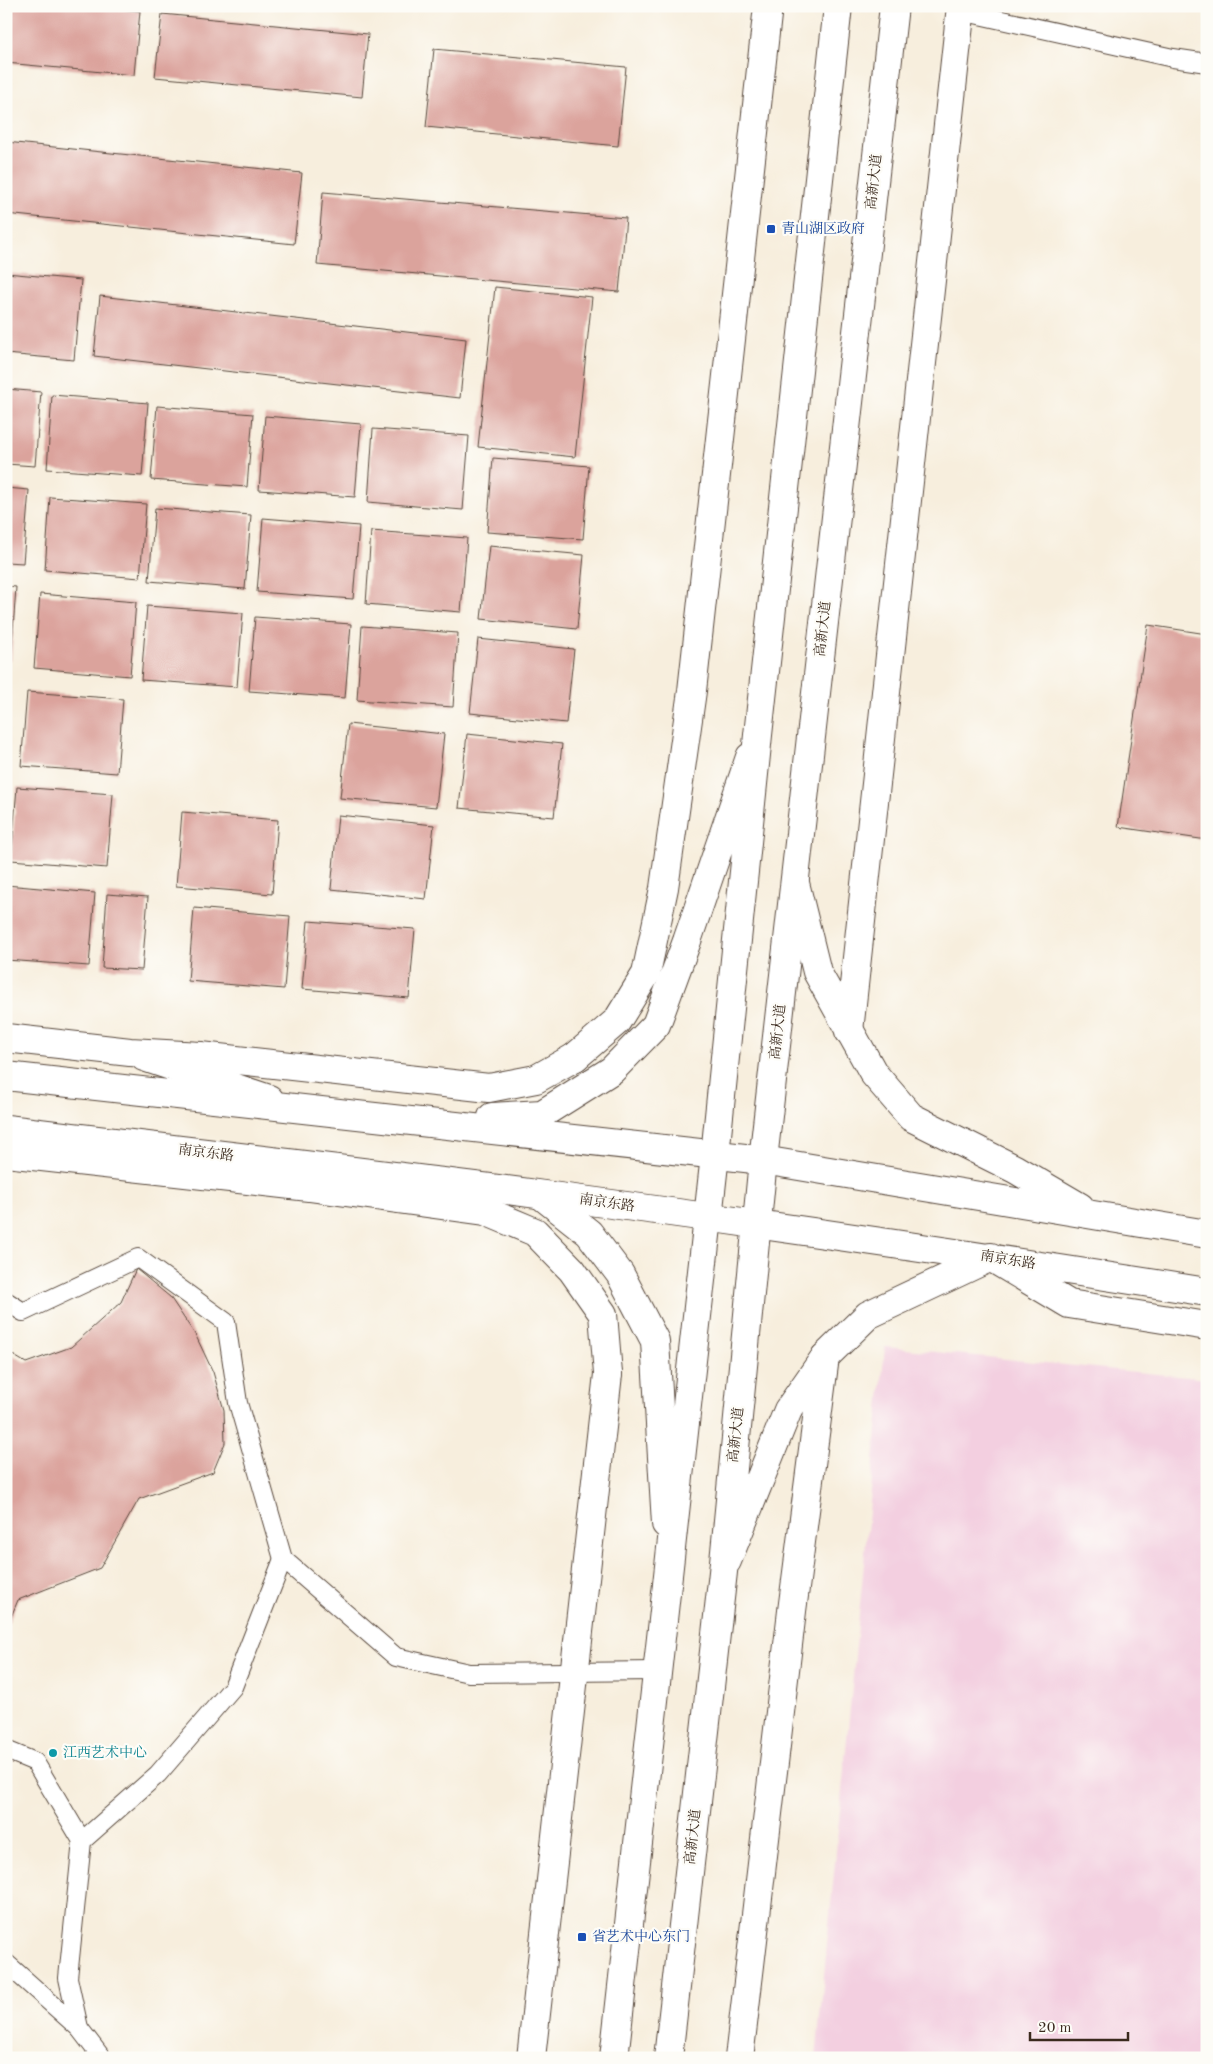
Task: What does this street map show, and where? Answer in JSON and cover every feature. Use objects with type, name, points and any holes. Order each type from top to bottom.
[{"type":"main road","points":[[6,1038],[130,1052],[201,1056],[489,1088],[536,1079],[575,1057],[617,1021],[646,974],[664,888],[692,691],[768,6]]},
{"type":"main road","points":[[614,2058],[715,1155],[758,735],[838,6]]},
{"type":"main road","name":"高新大道","points":[[668,2058],[723,1572],[763,1160],[894,6]]},
{"type":"main road","points":[[849,1031],[961,9]]},
{"type":"main road","points":[[410,1121],[542,1114],[612,1070],[656,1025],[758,735]]},
{"type":"main road","points":[[795,881],[817,972],[874,1074],[911,1117],[1015,1170],[1094,1215]]},
{"type":"main road","points":[[130,1052],[294,1108]]},
{"type":"main road","points":[[6,1076],[763,1160],[1207,1234]]},
{"type":"main road","name":"南京东路","points":[[6,1129],[540,1194],[991,1257],[1207,1292]]},
{"type":"main road","points":[[6,1153],[309,1187],[485,1211],[535,1232],[572,1270],[603,1314],[608,1374],[531,2058]]},
{"type":"main road","points":[[540,1194],[590,1233],[620,1274],[655,1341],[668,1564]]},
{"type":"main road","points":[[723,1572],[788,1410],[825,1358],[868,1315],[991,1257],[1069,1304],[1207,1326]]},
{"type":"main road","points":[[739,2058],[791,1621],[825,1358]]},
{"type":"lane","points":[[961,9],[1173,58],[1207,63]]},
{"type":"lane","points":[[6,1300],[23,1312],[138,1258],[226,1322],[238,1403],[282,1559],[396,1656],[469,1673],[656,1671]]},
{"type":"lane","points":[[82,1841],[158,1774],[233,1687],[282,1559]]},
{"type":"lane","points":[[6,1750],[35,1762],[82,1841],[68,1978],[79,2028]]},
{"type":"lane","points":[[6,1963],[79,2028],[102,2058]]},
{"type":"shaded area","points":[[885,1347],[1207,1379],[1207,2058],[816,2058]]},
{"type":"building","points":[[6,6],[86,6],[140,11],[134,75],[6,63]]},
{"type":"building","points":[[162,14],[368,34],[362,97],[155,77]]},
{"type":"building","points":[[434,49],[626,67],[618,146],[426,127]]},
{"type":"building","points":[[6,142],[302,173],[294,244],[6,214]]},
{"type":"building","points":[[323,192],[626,218],[619,292],[317,265]]},
{"type":"building","points":[[6,273],[81,280],[74,360],[6,354]]},
{"type":"building","points":[[495,287],[592,297],[575,457],[478,447]]},
{"type":"building","points":[[100,296],[466,339],[460,398],[94,356]]},
{"type":"building","points":[[6,389],[41,392],[35,466],[6,464]]},
{"type":"building","points":[[52,395],[148,403],[142,476],[47,469]]},
{"type":"building","points":[[157,406],[253,414],[247,487],[151,480]]},
{"type":"building","points":[[265,416],[361,424],[355,497],[259,490]]},
{"type":"building","points":[[373,429],[469,436],[463,510],[368,502]]},
{"type":"building","points":[[493,458],[589,466],[583,539],[487,532]]},
{"type":"building","points":[[6,488],[29,490],[23,563],[6,562]]},
{"type":"building","points":[[50,497],[146,504],[140,578],[45,570]]},
{"type":"building","points":[[155,508],[251,515],[245,589],[149,581]]},
{"type":"building","points":[[263,518],[359,526],[353,599],[257,592]]},
{"type":"building","points":[[371,531],[467,538],[461,612],[366,604]]},
{"type":"building","points":[[489,546],[584,555],[577,629],[481,619]]},
{"type":"building","points":[[6,586],[16,587],[11,660],[6,660]]},
{"type":"building","points":[[40,594],[136,602],[130,676],[34,668]]},
{"type":"building","points":[[147,606],[243,613],[237,687],[141,680]]},
{"type":"building","points":[[255,617],[351,624],[345,698],[249,691]]},
{"type":"building","points":[[1148,625],[1207,634],[1207,840],[1118,827]]},
{"type":"building","points":[[362,626],[458,633],[453,707],[357,700]]},
{"type":"building","points":[[478,639],[574,649],[566,723],[470,713]]},
{"type":"building","points":[[27,692],[123,699],[117,773],[21,766]]},
{"type":"building","points":[[348,724],[444,734],[436,807],[340,798]]},
{"type":"building","points":[[467,734],[562,744],[554,817],[459,808]]},
{"type":"building","points":[[17,787],[113,794],[107,868],[11,860]]},
{"type":"building","points":[[182,812],[278,820],[272,894],[176,886]]},
{"type":"building","points":[[338,815],[434,825],[426,899],[331,889]]},
{"type":"building","points":[[6,885],[95,893],[89,966],[6,960]]},
{"type":"building","points":[[107,894],[148,897],[142,970],[102,968]]},
{"type":"building","points":[[194,908],[290,916],[284,989],[188,981]]},
{"type":"building","points":[[308,921],[415,929],[409,998],[302,989]]},
{"type":"building","points":[[136,1269],[170,1297],[196,1336],[213,1372],[224,1410],[225,1443],[213,1472],[139,1499],[100,1568],[18,1600],[6,1629],[6,1351],[26,1363],[71,1347],[121,1302]]},
{"type":"place","name":"青山湖区政府","points":[[771,229]]},
{"type":"place","name":"江西艺术中心","points":[[53,1753]]},
{"type":"place","name":"省艺术中心东门","points":[[582,1937]]}]
